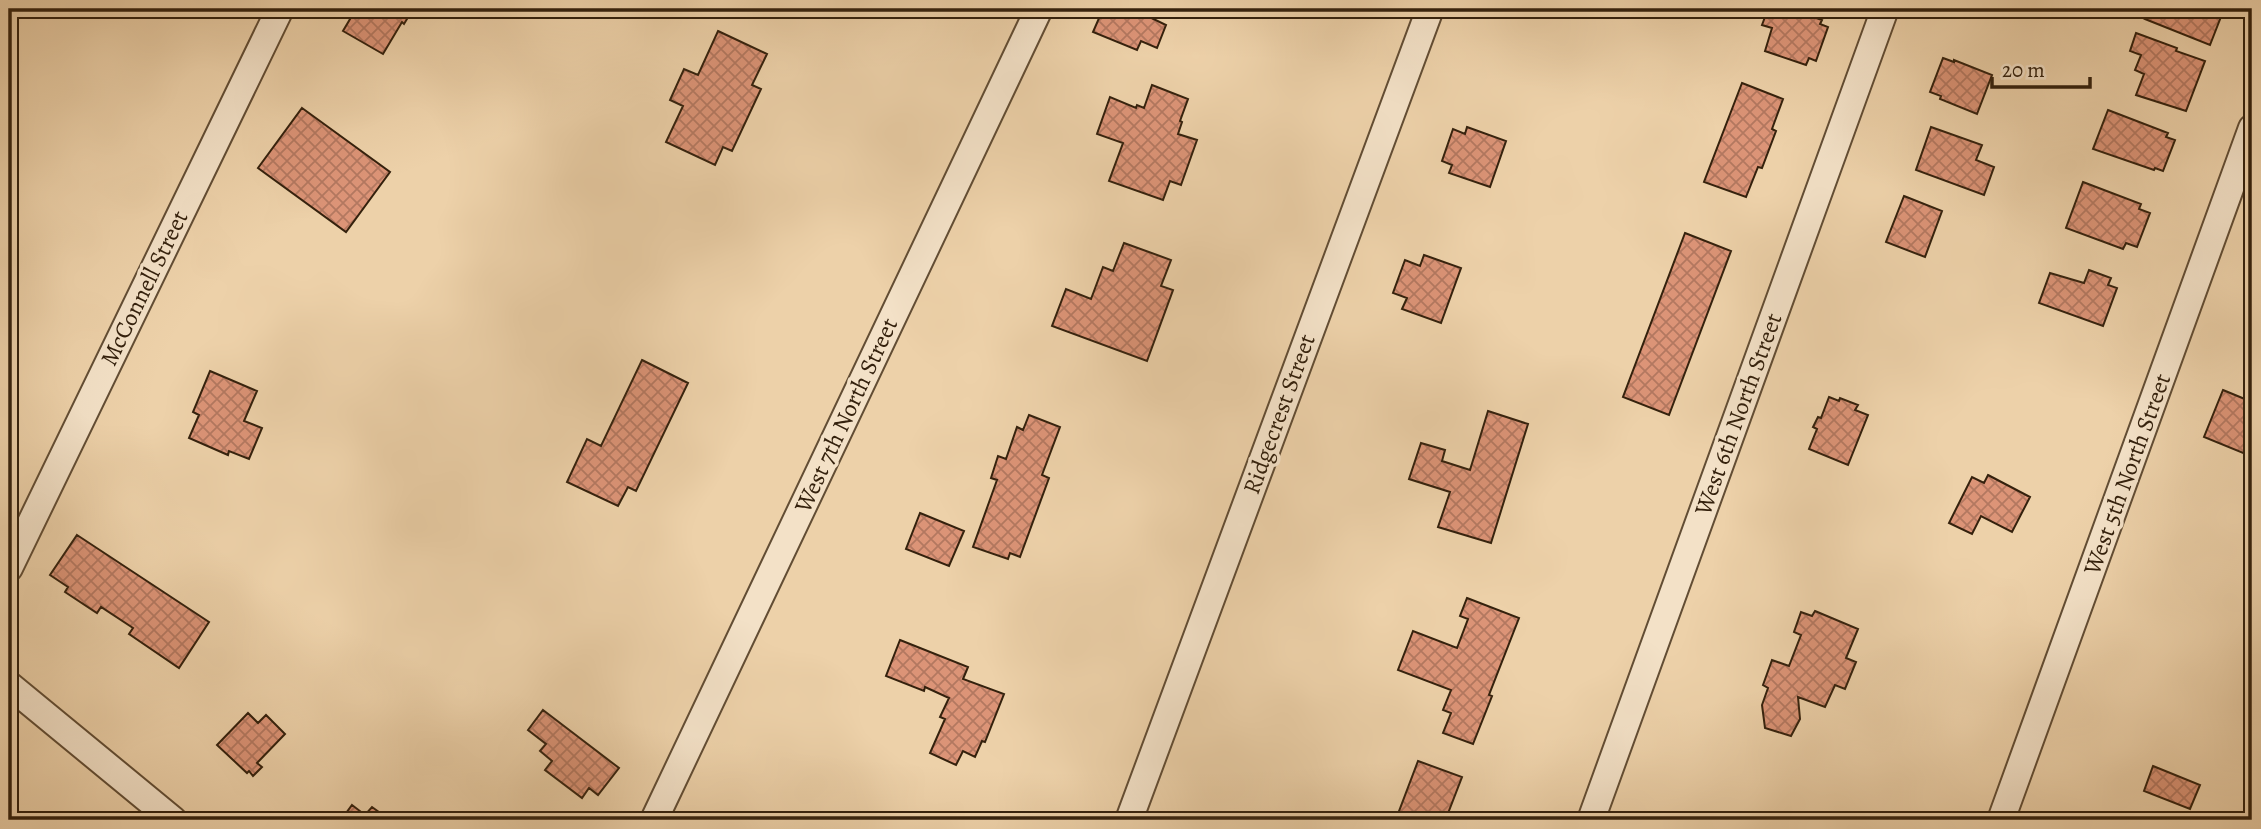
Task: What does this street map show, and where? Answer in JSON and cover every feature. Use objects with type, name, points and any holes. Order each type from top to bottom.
[{"type":"street","name":"McConnell Street","points":[[9,568],[279,9]]},
{"type":"street","name":"West 7th North Street","points":[[654,820],[1039,9]]},
{"type":"street","name":"Ridgecrest Street","points":[[1129,820],[1430,9]]},
{"type":"street","name":"West 6th North Street","points":[[1591,820],[1885,9]]},
{"type":"street","name":"West 5th North Street","points":[[2001,820],[2252,128]]},
{"type":"street","points":[[9,685],[173,820]]},
{"type":"building","points":[[356,9],[413,9],[383,54],[343,31]]},
{"type":"building","points":[[1103,9],[1133,9],[1166,25],[1157,48],[1141,41],[1137,50],[1093,32]]},
{"type":"building","points":[[1768,9],[1790,9],[1822,20],[1820,24],[1828,27],[1816,61],[1809,58],[1806,65],[1765,51],[1772,28],[1762,25]]},
{"type":"building","points":[[2138,9],[2224,9],[2210,45],[2145,19],[2136,14]]},
{"type":"building","points":[[718,31],[767,54],[752,85],[761,89],[732,151],[723,147],[715,165],[666,142],[683,106],[670,100],[684,69],[698,75]]},
{"type":"building","points":[[2136,33],[2205,61],[2186,111],[2136,95],[2144,74],[2135,70],[2141,55],[2130,51]]},
{"type":"building","points":[[1943,58],[1992,75],[1977,114],[1940,99],[1941,96],[1930,92]]},
{"type":"building","points":[[1742,83],[1783,99],[1772,129],[1776,131],[1762,168],[1758,167],[1746,197],[1704,182]]},
{"type":"building","points":[[1152,85],[1188,99],[1178,134],[1197,140],[1181,185],[1170,181],[1163,200],[1109,181],[1123,143],[1097,134],[1110,97],[1136,108],[1137,105],[1144,108]]},
{"type":"building","points":[[302,108],[390,172],[346,232],[258,168]]},
{"type":"building","points":[[2108,110],[2168,133],[2166,137],[2175,140],[2163,171],[2093,149]]},
{"type":"building","points":[[1467,127],[1506,141],[1490,187],[1449,173],[1452,165],[1442,161],[1453,129],[1465,134]]},
{"type":"building","points":[[1931,127],[1982,145],[1976,160],[1994,167],[1984,195],[1916,170]]},
{"type":"building","points":[[2083,182],[2141,204],[2139,209],[2150,213],[2137,247],[2126,243],[2123,249],[2066,228]]},
{"type":"building","points":[[1904,196],[1942,211],[1925,257],[1886,242]]},
{"type":"building","points":[[1685,233],[1731,251],[1669,415],[1623,397]]},
{"type":"building","points":[[1124,243],[1171,260],[1161,286],[1173,290],[1147,361],[1052,326],[1066,289],[1091,299],[1103,267],[1113,271]]},
{"type":"building","points":[[1424,255],[1461,268],[1441,323],[1402,309],[1407,298],[1393,293],[1405,260],[1420,266]]},
{"type":"building","points":[[2089,270],[2111,278],[2108,285],[2117,288],[2103,326],[2039,303],[2050,273],[2084,283]]},
{"type":"building","points":[[642,360],[688,383],[636,491],[628,487],[618,506],[567,482],[587,439],[601,446]]},
{"type":"building","points":[[210,371],[257,391],[244,421],[262,428],[249,459],[229,451],[228,455],[189,438],[199,415],[193,412]]},
{"type":"building","points":[[2223,390],[2252,402],[2252,444],[2248,455],[2204,437]]},
{"type":"building","points":[[1829,397],[1858,405],[1855,410],[1868,415],[1848,465],[1809,449],[1817,429],[1813,427],[1818,417],[1821,418]]},
{"type":"building","points":[[1488,411],[1528,424],[1491,543],[1438,527],[1450,492],[1409,479],[1421,443],[1445,450],[1442,461],[1470,470]]},
{"type":"building","points":[[1029,415],[1060,427],[1042,475],[1049,478],[1020,557],[1010,553],[1008,559],[973,547],[997,480],[991,478],[998,456],[1006,459],[1017,427],[1023,430]]},
{"type":"building","points":[[1988,475],[2030,497],[2012,532],[1981,516],[1972,534],[1949,523],[1972,477],[1984,483]]},
{"type":"building","points":[[920,513],[964,531],[949,566],[906,549]]},
{"type":"building","points":[[77,535],[209,622],[179,668],[129,634],[133,628],[101,607],[97,613],[65,592],[68,587],[50,575]]},
{"type":"building","points":[[1467,598],[1519,618],[1473,744],[1443,733],[1451,713],[1443,710],[1451,690],[1398,670],[1413,631],[1457,648],[1468,619],[1460,616]]},
{"type":"building","points":[[1815,611],[1858,629],[1846,658],[1856,662],[1845,689],[1835,685],[1825,707],[1798,697],[1800,719],[1791,736],[1765,728],[1762,705],[1768,688],[1763,685],[1772,660],[1789,666],[1801,635],[1794,632],[1801,612],[1812,616]]},
{"type":"building","points":[[900,640],[968,667],[963,679],[1004,694],[985,742],[982,741],[975,757],[963,751],[956,765],[930,753],[945,719],[940,717],[949,698],[925,687],[924,691],[886,676]]},
{"type":"building","points":[[543,710],[619,768],[598,795],[589,788],[582,798],[545,770],[552,761],[540,751],[546,744],[528,730]]},
{"type":"building","points":[[248,713],[258,723],[266,715],[285,734],[257,763],[262,767],[253,776],[217,745]]},
{"type":"building","points":[[1418,761],[1462,777],[1447,816],[1457,820],[1391,820],[1392,817],[1396,819]]},
{"type":"building","points":[[2153,766],[2200,785],[2190,809],[2144,791]]},
{"type":"building","points":[[352,805],[365,815],[372,807],[390,820],[341,820]]}]
